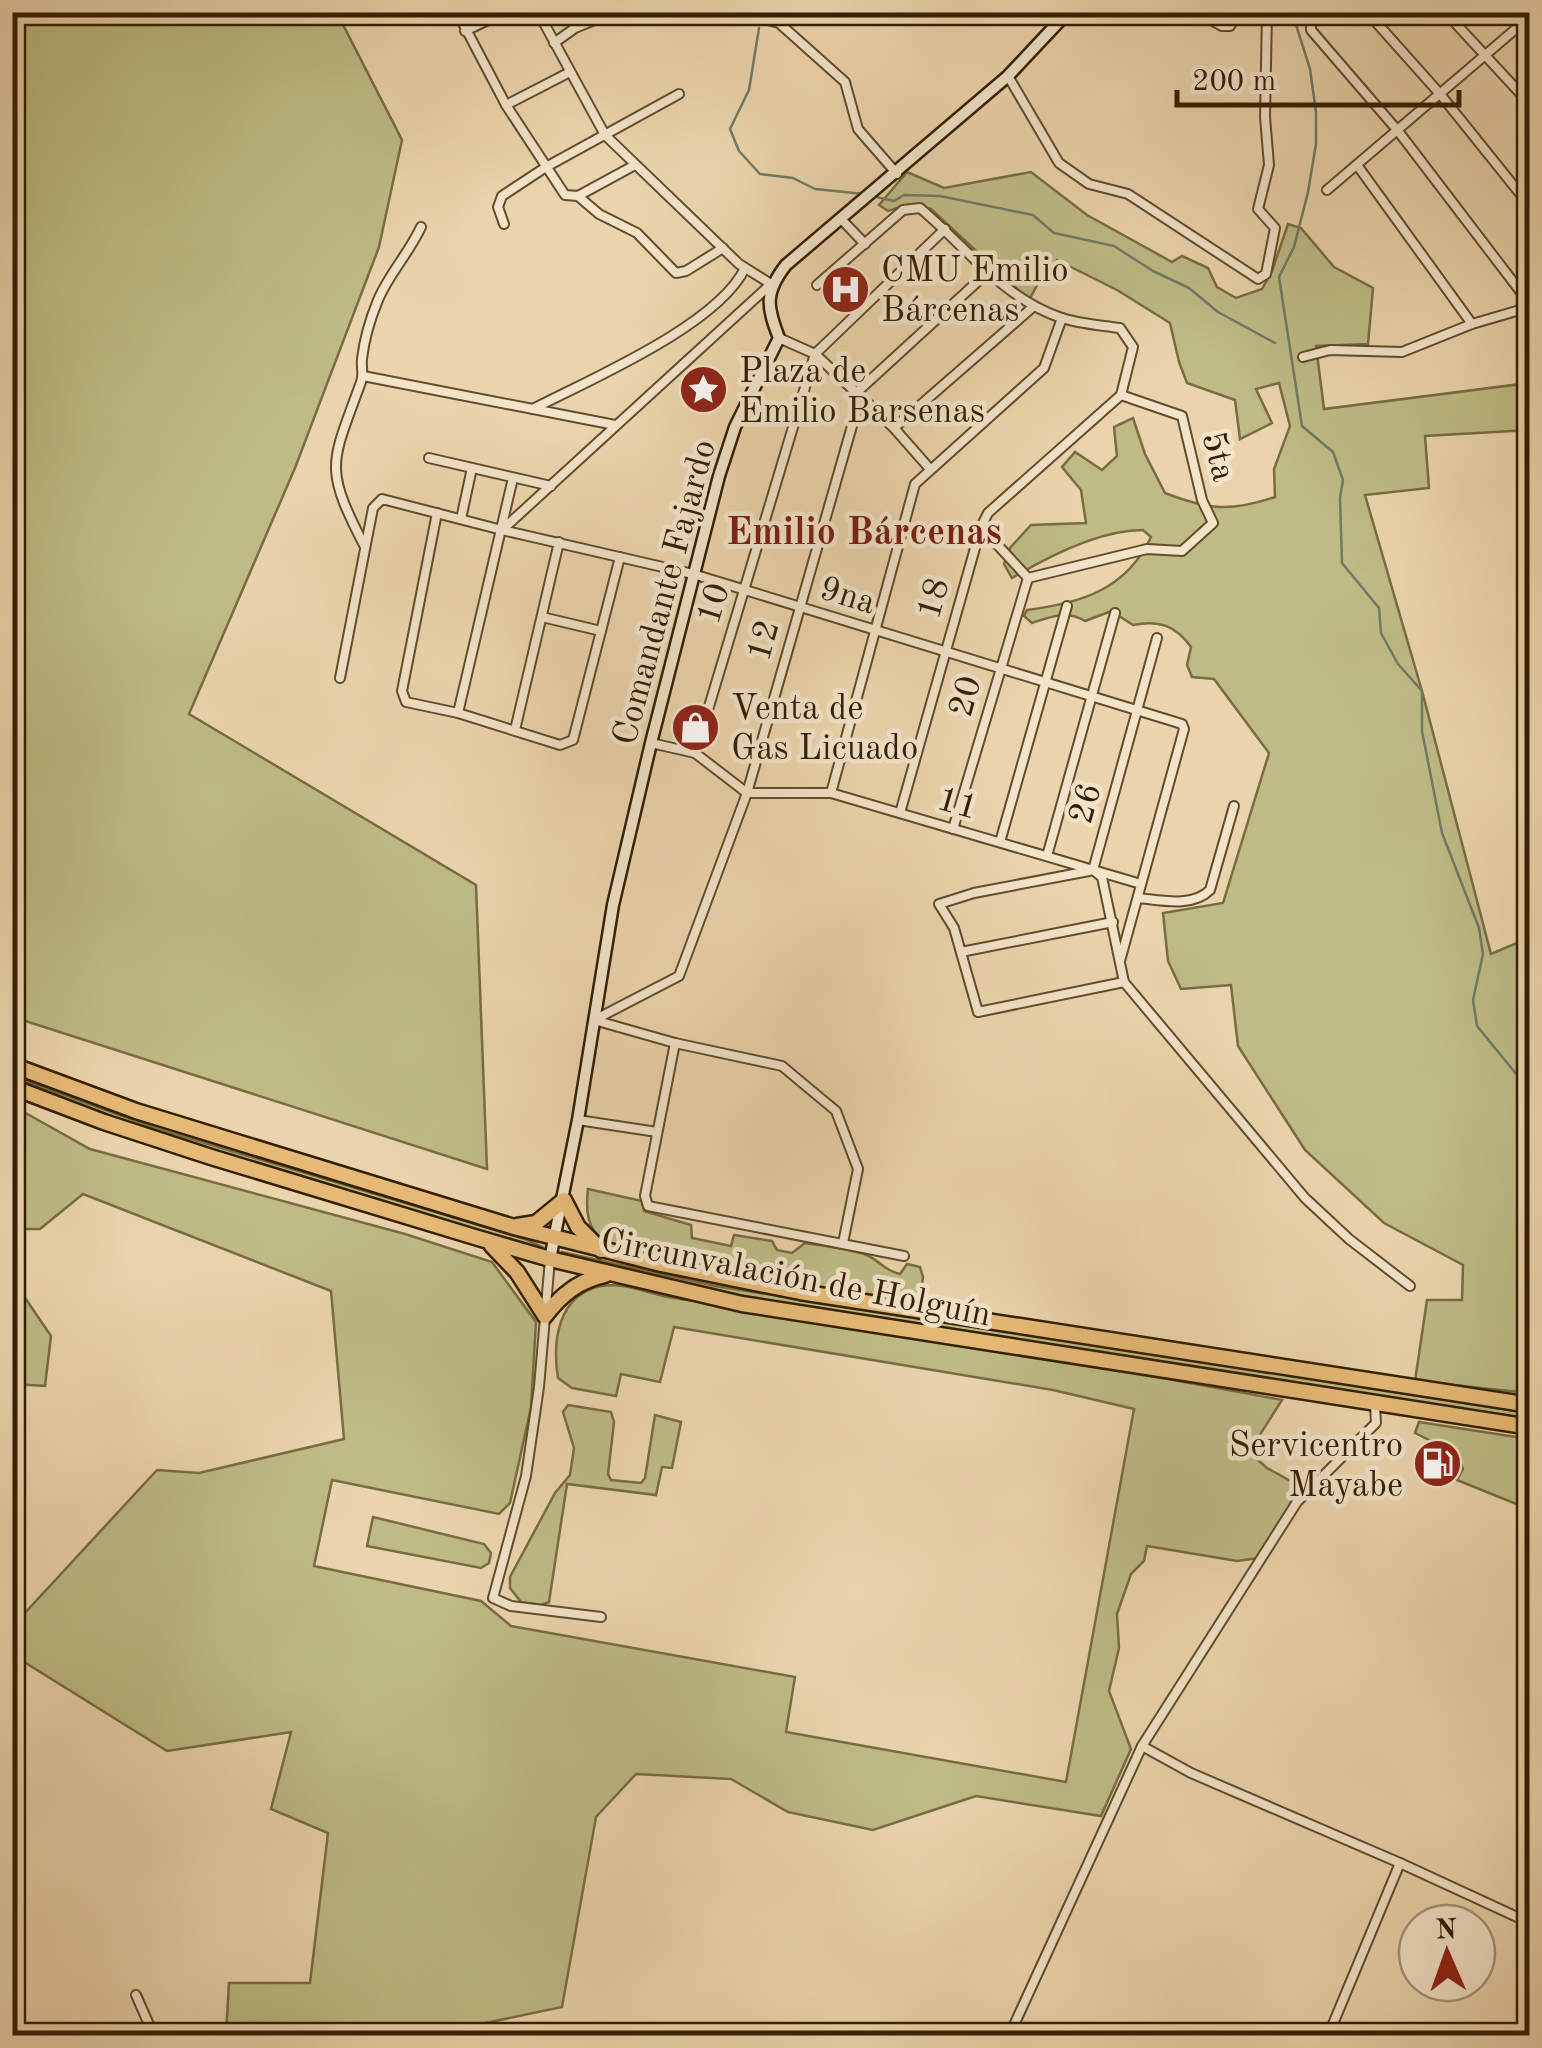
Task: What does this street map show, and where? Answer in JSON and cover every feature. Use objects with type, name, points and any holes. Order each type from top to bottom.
[{"type":"highway","name":"Circunvalación de Holguín","points":[[12,1065],[136,1110],[514,1227],[602,1250],[800,1292],[1530,1405]]},
{"type":"highway","name":"Circunvalación de Holguín","points":[[12,1087],[211,1158],[478,1238],[742,1304],[1530,1427]]},
{"type":"highway","points":[[514,1227],[536,1223],[564,1200],[578,1227],[602,1250]]},
{"type":"highway","points":[[478,1238],[498,1250],[517,1272],[544,1316],[560,1296],[574,1287],[612,1274]]},
{"type":"street","points":[[457,12],[506,105],[565,195],[578,196],[635,165]]},
{"type":"street","points":[[465,31],[505,12]]},
{"type":"street","points":[[538,12],[605,135],[722,248],[771,284]]},
{"type":"street","points":[[554,44],[575,28],[614,12]]},
{"type":"street","points":[[738,12],[779,23],[846,82],[858,129],[896,174]]},
{"type":"street","points":[[502,530],[786,266],[1008,76],[1068,12]]},
{"type":"street","points":[[1196,12],[1222,26],[1230,26],[1238,12]]},
{"type":"street","points":[[1008,76],[1059,164],[1089,184],[1128,194],[1263,278],[1275,228],[1258,209],[1270,165],[1265,117],[1267,12]]},
{"type":"street","points":[[1303,358],[1330,350],[1402,352],[1530,305],[1398,131],[1310,27],[1322,12]]},
{"type":"street","points":[[1367,12],[1440,94],[1530,206]]},
{"type":"street","points":[[1445,12],[1530,104]]},
{"type":"street","points":[[1327,190],[1486,54],[1530,22],[1523,12]]},
{"type":"street","points":[[506,105],[570,72]]},
{"type":"street","points":[[504,224],[498,207],[502,196],[546,167],[679,94]]},
{"type":"street","points":[[1357,165],[1472,324]]},
{"type":"street","points":[[578,196],[600,214],[637,233],[676,273],[686,271],[722,248]]},
{"type":"street","points":[[818,285],[903,210],[920,208],[988,272],[1034,306],[1062,318],[1120,328],[1132,347],[1121,394]]},
{"type":"street","points":[[842,220],[865,244]]},
{"type":"street","points":[[340,678],[365,548],[344,506],[334,468],[344,422],[363,376],[362,357],[379,299],[420,227]]},
{"type":"street","name":"10","points":[[695,753],[814,354],[945,229]]},
{"type":"street","points":[[533,408],[696,322],[725,298],[746,268]]},
{"type":"street","points":[[856,393],[988,272]]},
{"type":"street","points":[[771,284],[770,312],[780,338],[814,354],[894,428],[930,469]]},
{"type":"street","points":[[894,428],[1034,306]]},
{"type":"street","points":[[831,793],[915,484],[1044,368],[1062,318]]},
{"type":"street","name":"Comandante Fajardo","points":[[550,1259],[564,1200],[612,905],[693,574],[735,427],[780,338]]},
{"type":"street","points":[[363,376],[615,425]]},
{"type":"street","name":"12","points":[[594,1020],[679,976],[747,792],[856,412],[856,393]]},
{"type":"street","name":"5ta","points":[[1028,578],[1147,548],[1182,551],[1213,523],[1202,500],[1182,416],[1121,394]]},
{"type":"street","name":"18","points":[[900,813],[944,652],[988,513],[1121,394]]},
{"type":"street","points":[[429,458],[551,486]]},
{"type":"street","points":[[461,519],[472,468]]},
{"type":"street","points":[[458,713],[513,478]]},
{"type":"street","name":"9na","points":[[365,548],[376,501],[382,498],[693,574],[1183,726],[1142,884]]},
{"type":"street","points":[[437,513],[403,697],[406,702],[458,713],[560,745],[573,740],[620,557]]},
{"type":"street","points":[[981,527],[1028,578]]},
{"type":"street","points":[[515,730],[558,542]]},
{"type":"street","name":"20","points":[[954,829],[1028,578]]},
{"type":"street","points":[[1000,842],[1067,606]]},
{"type":"street","points":[[1047,856],[1115,613]]},
{"type":"street","points":[[542,616],[601,631]]},
{"type":"street","name":"26","points":[[1124,982],[1102,878],[1094,870],[1158,638]]},
{"type":"street","points":[[651,743],[695,753],[747,792]]},
{"type":"street","name":"11","points":[[747,792],[831,793],[1142,884]]},
{"type":"street","points":[[1138,898],[1174,902],[1204,896],[1210,890],[1234,806]]},
{"type":"street","points":[[1094,870],[974,893],[940,904],[954,928],[978,1012],[1124,982],[1305,1198],[1349,1240],[1410,1286]]},
{"type":"street","points":[[1120,962],[1142,884]]},
{"type":"street","points":[[961,952],[1112,922]]},
{"type":"street","points":[[594,1020],[675,1044],[782,1066],[836,1111],[858,1169],[843,1243]]},
{"type":"street","points":[[675,1044],[645,1196],[648,1206],[904,1256]]},
{"type":"street","points":[[578,1120],[657,1132]]},
{"type":"street","points":[[550,1259],[539,1387],[526,1476],[493,1598],[511,1606],[601,1617]]},
{"type":"street","points":[[1025,2036],[1011,2033],[1142,1746],[1297,1502],[1376,1423],[1375,1405]]},
{"type":"street","points":[[1142,1746],[1191,1773],[1530,1923]]},
{"type":"street","points":[[1328,2036],[1400,1863]]},
{"type":"street","points":[[136,1996],[154,2036]]},
{"type":"shaded area","points":[[13,12],[337,13],[402,140],[379,247],[295,468],[189,714],[476,885],[487,1169],[13,1017]]},
{"type":"shaded area","points":[[907,172],[944,188],[1031,172],[1087,215],[1172,262],[1182,256],[1208,268],[1217,287],[1236,298],[1262,289],[1288,224],[1301,228],[1334,267],[1373,288],[1368,344],[1316,346],[1324,409],[1529,383],[1529,430],[1425,436],[1429,488],[1365,495],[1422,691],[1491,954],[1524,940],[1529,895],[1529,1393],[1415,1381],[1427,1300],[1462,1300],[1463,1265],[1384,1223],[1305,1150],[1238,1046],[1231,985],[1181,989],[1168,961],[1163,913],[1223,903],[1269,753],[1214,679],[1192,677],[1187,665],[1191,647],[1172,629],[1151,623],[1133,625],[1119,616],[1117,609],[1085,621],[1066,615],[1032,623],[1024,616],[1027,610],[1083,598],[1115,582],[1141,555],[1151,537],[1143,530],[1092,539],[1012,578],[1004,564],[1010,548],[1031,525],[1086,523],[1081,490],[1062,467],[1075,452],[1102,470],[1117,456],[1114,427],[1133,418],[1145,454],[1165,493],[1220,507],[1275,497],[1274,469],[1290,426],[1279,383],[1256,389],[1272,423],[1240,439],[1235,400],[1187,383],[1170,323],[1117,290],[1057,260],[1029,300],[931,209],[910,204],[888,211],[879,205]]},
{"type":"shaded area","points":[[12,1076],[158,1129],[542,1247],[537,1250],[155,1134],[13,1081]]},
{"type":"shaded area","points":[[13,1106],[90,1149],[405,1234],[492,1262],[536,1322],[531,1407],[510,1503],[499,1514],[332,1480],[314,1566],[481,1601],[511,1626],[795,1677],[786,1732],[1066,1782],[1134,1409],[1053,1390],[674,1327],[660,1382],[621,1374],[616,1396],[572,1388],[558,1378],[558,1335],[567,1309],[587,1291],[610,1285],[627,1287],[1282,1400],[1249,1452],[1267,1468],[1305,1489],[1258,1558],[1237,1561],[1147,1546],[1144,1561],[1131,1574],[1117,1614],[1119,1648],[1109,1691],[1131,1749],[1101,1816],[976,1796],[873,1830],[788,1812],[731,1779],[636,1774],[596,1817],[562,2007],[428,2035],[305,2036],[302,2031],[226,2035],[229,1983],[310,1983],[328,1833],[271,1809],[291,1732],[167,1751],[13,1655],[12,1627],[157,1470],[199,1473],[344,1439],[331,1291],[83,1194],[40,1229],[13,1229]]},
{"type":"shaded area","points":[[588,1189],[642,1201],[644,1211],[691,1225],[692,1238],[731,1246],[734,1235],[772,1241],[777,1250],[792,1253],[805,1243],[842,1249],[869,1256],[900,1274],[907,1264],[920,1267],[923,1277],[919,1307],[631,1253],[608,1243],[594,1231],[588,1214]]},
{"type":"shaded area","points":[[562,1252],[715,1286],[1529,1413],[1529,1419],[810,1308],[682,1285],[561,1255]]},
{"type":"shaded area","points":[[13,1280],[51,1336],[45,1386],[13,1384]]},
{"type":"shaded area","points":[[568,1405],[611,1412],[611,1480],[641,1483],[645,1478],[655,1415],[681,1422],[672,1468],[662,1467],[656,1495],[567,1484],[549,1602],[521,1602],[510,1588],[510,1577],[555,1493],[570,1475],[574,1448],[563,1412]]},
{"type":"shaded area","points":[[1419,1422],[1529,1439],[1529,1509],[1457,1480],[1463,1469],[1457,1454],[1415,1433]]},
{"type":"shaded area","points":[[373,1517],[484,1544],[491,1553],[489,1563],[481,1568],[367,1546]]},
{"type":"waterway","points":[[1292,12],[1310,69],[1316,112],[1316,144],[1308,192],[1294,247],[1279,277],[1302,426],[1333,452],[1343,480],[1342,563],[1379,608],[1381,633],[1398,664],[1422,691],[1422,731],[1442,833],[1479,928],[1483,954],[1473,1000],[1477,1026],[1530,1091]]},
{"type":"waterway","points":[[759,28],[749,90],[730,129],[739,151],[760,174],[793,178],[815,189],[864,194]]},
{"type":"waterway","points":[[872,196],[894,201],[904,195],[940,196],[1033,215],[1054,233],[1114,246],[1275,343]]},
{"type":"place","name":"CMU Emilio Bárcenas","points":[[846,289]]},
{"type":"place","name":"Plaza de Emilio Barsenas","points":[[704,390]]},
{"type":"place","name":"Venta de Gas Licuado","points":[[696,727]]},
{"type":"place","name":"Servicentro Mayabe","points":[[1438,1464]]},
{"type":"district","name":"Emilio Bárcenas","points":[[864,531]]}]
